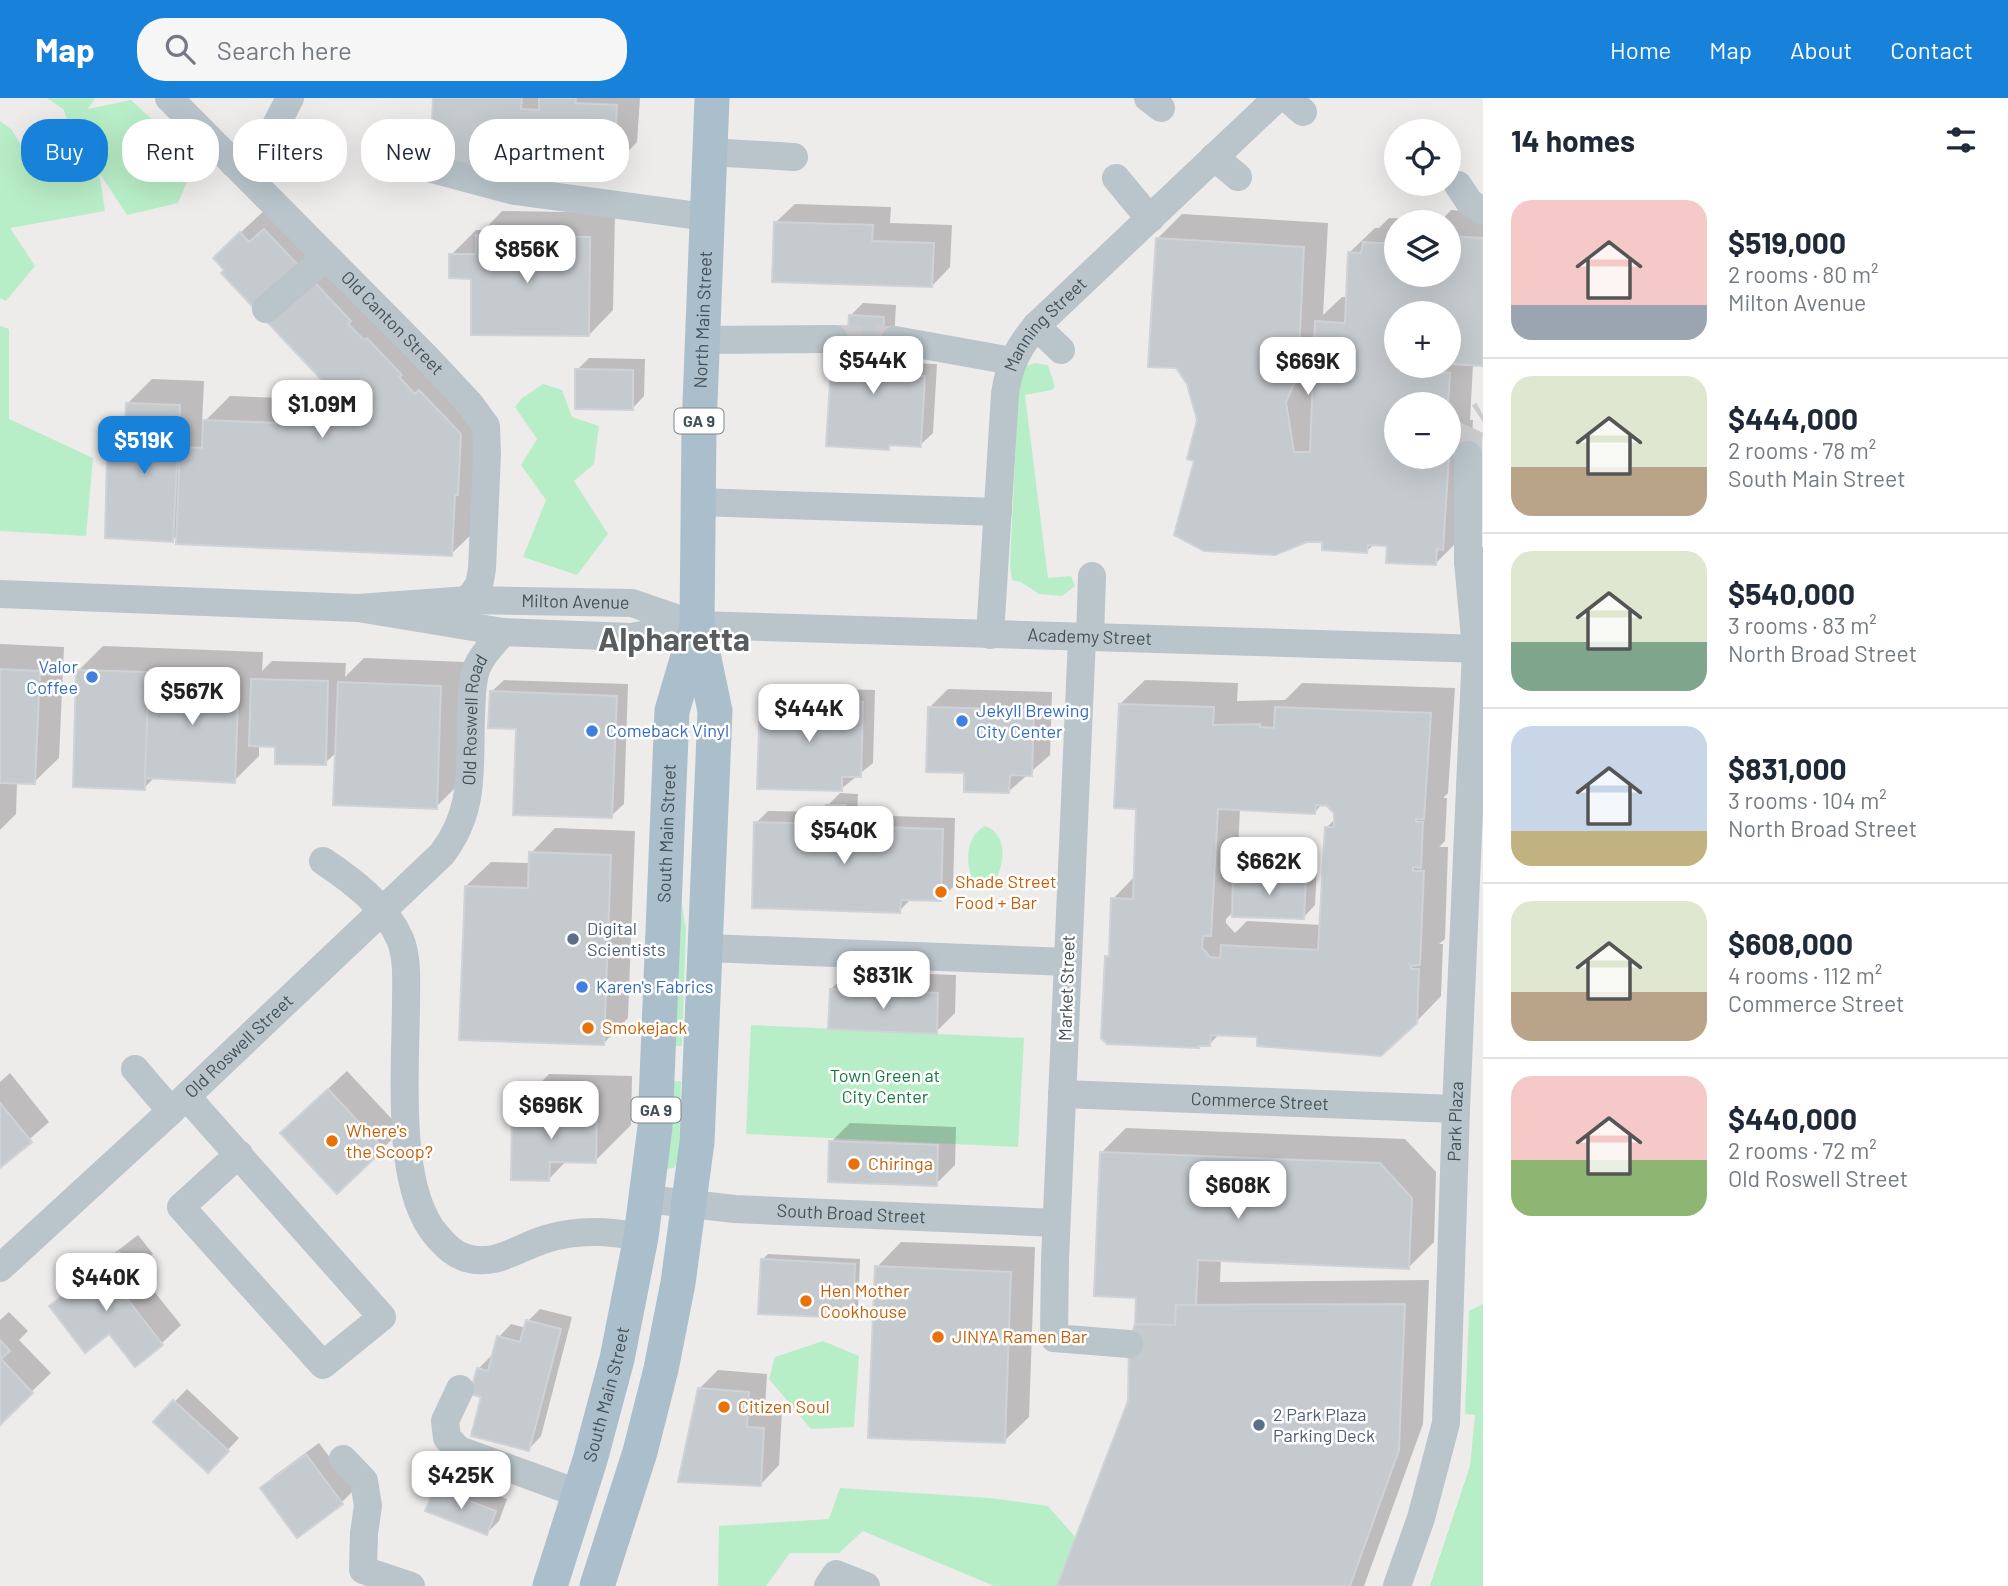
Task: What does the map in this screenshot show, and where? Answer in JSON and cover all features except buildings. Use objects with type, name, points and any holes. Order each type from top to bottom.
[{"type":"main road","name":"North Main Street","points":[[697,625],[701,340],[712,98]]},
{"type":"main road","name":"GA 9","points":[[597,1586],[640,1452],[658,1381],[678,1283],[698,1129],[715,710],[697,625]]},
{"type":"main road","name":"South Main Street","points":[[550,1586],[580,1494],[617,1359],[641,1237],[655,1127],[672,711],[697,625]]},
{"type":"street","name":"Old Canton Street","points":[[169,98],[233,163]]},
{"type":"street","points":[[279,119],[290,98]]},
{"type":"street","name":"Manning Street","points":[[990,635],[1006,394],[1012,361],[1021,344],[1036,326],[1277,98]]},
{"type":"street","points":[[710,152],[794,158]]},
{"type":"street","points":[[1214,157],[1238,177]]},
{"type":"street","points":[[455,175],[515,191],[706,217]]},
{"type":"street","points":[[1116,178],[1150,219]]},
{"type":"street","name":"Old Canton Street","points":[[252,182],[426,357],[470,404],[486,426],[482,569],[480,584],[468,600]]},
{"type":"street","points":[[1461,189],[1470,202],[1483,211]]},
{"type":"street","points":[[266,309],[326,257]]},
{"type":"street","points":[[1036,326],[1061,350]]},
{"type":"street","points":[[701,340],[835,339]]},
{"type":"street","points":[[895,340],[1012,361]]},
{"type":"street","name":"Park Plaza","points":[[1397,1586],[1421,1518],[1446,1423],[1456,1109],[1479,650],[1468,455]]},
{"type":"street","points":[[698,502],[998,512]]},
{"type":"street","name":"Market Street","points":[[1092,576],[1086,638],[1068,962],[1056,1223],[1054,1338],[1129,1344]]},
{"type":"street","name":"Milton Avenue","points":[[0,594],[358,608],[468,600],[632,603],[697,625]]},
{"type":"street","name":"Milton Avenue","points":[[358,608],[503,632],[631,636],[697,625]]},
{"type":"street","name":"Academy Street","points":[[697,625],[1479,650]]},
{"type":"street","name":"Old Roswell Road","points":[[464,817],[468,792],[474,677],[482,658],[503,632]]},
{"type":"street","name":"Old Roswell Street","points":[[0,1268],[179,1104],[442,854],[456,835],[464,817]]},
{"type":"street","points":[[323,861],[357,884],[382,912],[401,940],[406,969],[406,1132],[412,1187],[427,1224],[450,1251],[466,1258],[498,1259],[547,1238],[595,1230],[641,1237]]},
{"type":"street","points":[[707,948],[1068,962]]},
{"type":"street","points":[[135,1069],[239,1154],[382,1317],[323,1365],[181,1207],[239,1154]]},
{"type":"street","name":"Commerce Street","points":[[1062,1094],[1456,1109]]},
{"type":"street","name":"South Broad Street","points":[[646,1199],[735,1209],[1056,1223]]},
{"type":"street","points":[[460,1389],[445,1421],[447,1438],[460,1450],[580,1494]]},
{"type":"street","points":[[343,1459],[364,1481],[368,1506],[363,1570],[411,1586]]},
{"type":"street","points":[[828,1586],[836,1574],[866,1586]]},
{"type":"green space","points":[[47,98],[95,98],[88,109],[131,100],[152,119],[122,119],[122,182],[187,182],[178,203],[127,215],[106,182],[108,182],[108,119],[67,119],[64,110]]},
{"type":"green space","points":[[0,121],[11,129],[21,145],[21,182],[101,182],[105,211],[10,228],[35,266],[6,301],[0,298]]},
{"type":"green space","points":[[0,326],[9,329],[9,419],[93,458],[86,536],[0,531]]},
{"type":"green space","points":[[1035,363],[1048,365],[1055,387],[1052,390],[1025,395],[1048,578],[1071,576],[1075,586],[1062,596],[1039,594],[1021,582],[1012,580],[1010,566],[1019,374],[1023,367]]},
{"type":"green space","points":[[543,384],[562,390],[572,417],[599,426],[594,464],[574,481],[608,534],[577,575],[523,557],[546,500],[521,465],[537,439],[515,407],[522,398]]},
{"type":"green space","points":[[985,826],[999,837],[1002,846],[998,875],[986,889],[973,883],[968,859],[973,837]]},
{"type":"green space","points":[[681,899],[686,929],[682,1046],[667,1046]]},
{"type":"green space","name":"Town Green at City Center","points":[[751,1025],[1024,1038],[1018,1147],[746,1134]]},
{"type":"green space","points":[[681,1081],[679,1161],[674,1168],[664,1169],[666,1082]]},
{"type":"green space","points":[[1483,1304],[1483,1586],[1430,1586],[1470,1466],[1475,1415],[1465,1414],[1469,1311]]},
{"type":"green space","points":[[823,1341],[859,1356],[854,1427],[811,1429],[769,1379],[775,1357]]},
{"type":"green space","points":[[840,1488],[990,1498],[1048,1506],[1076,1538],[1061,1586],[994,1586],[863,1531],[839,1553],[790,1553],[766,1586],[718,1586],[719,1526],[829,1519]]},
{"type":"tunnel","points":[[834,339],[895,340]]},
{"type":"tunnel","points":[[1468,455],[1471,427],[1483,415]]},
{"type":"place","name":"Valor Coffee","points":[[92,677]]},
{"type":"place","name":"Jekyll Brewing City Center","points":[[962,721]]},
{"type":"place","name":"Comeback Vinyl","points":[[592,731]]},
{"type":"place","name":"Shade Street Food + Bar","points":[[941,892]]},
{"type":"place","name":"Digital Scientists","points":[[573,939]]},
{"type":"place","name":"Karen's Fabrics","points":[[582,987]]},
{"type":"place","name":"Smokejack","points":[[588,1028]]},
{"type":"place","name":"Where's the Scoop?","points":[[332,1141]]},
{"type":"place","name":"Chiringa","points":[[854,1164]]},
{"type":"place","name":"Hen Mother Cookhouse","points":[[806,1301]]},
{"type":"place","name":"JINYA Ramen Bar","points":[[938,1337]]},
{"type":"place","name":"Citizen Soul","points":[[724,1407]]},
{"type":"place","name":"2 Park Plaza Parking Deck","points":[[1259,1425]]},
{"type":"district","name":"Alpharetta","points":[[674,640]]}]
